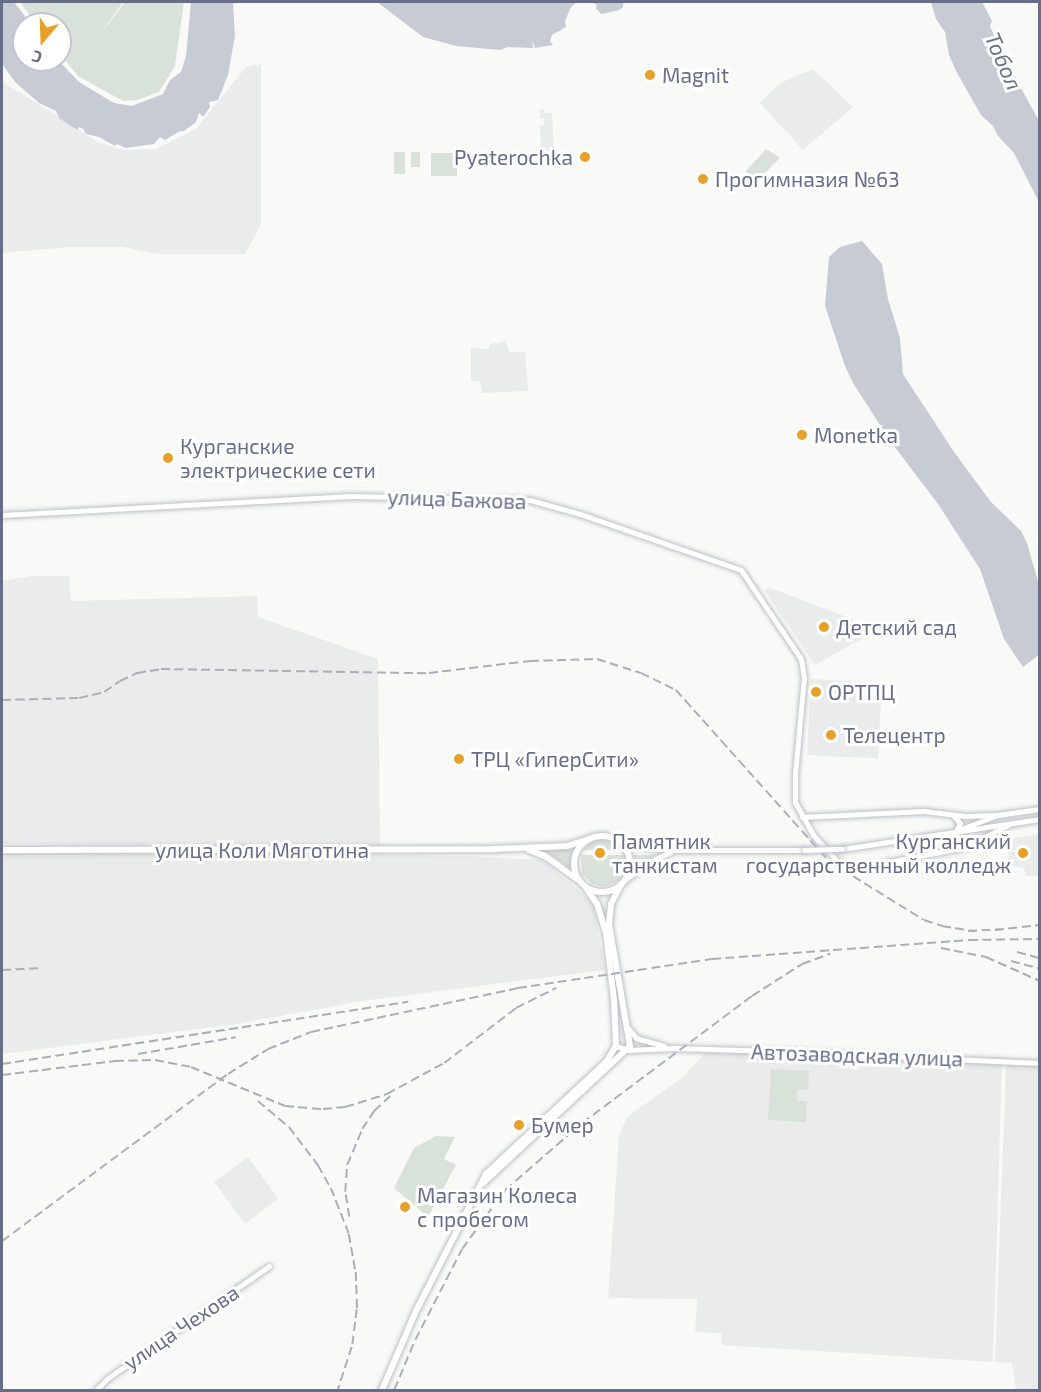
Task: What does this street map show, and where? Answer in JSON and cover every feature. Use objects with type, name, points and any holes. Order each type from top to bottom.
[{"type":"main road","name":"улица Бажова","points":[[2,515],[351,496],[531,500],[612,524],[741,570],[801,659],[804,667],[794,786],[795,802],[802,817]]},
{"type":"main road","points":[[802,817],[916,811],[997,815],[1040,809]]},
{"type":"main road","points":[[1028,811],[1031,821]]},
{"type":"main road","points":[[948,814],[960,820],[953,832]]},
{"type":"main road","points":[[953,832],[997,815]]},
{"type":"main road","points":[[802,817],[829,854],[843,865],[854,868],[970,846],[1008,825]]},
{"type":"main road","points":[[382,1390],[416,1311],[486,1174],[496,1161],[574,1094],[606,1062],[616,1046],[614,1000],[606,933],[597,904],[574,869],[575,855],[582,844],[590,839],[604,836],[631,845],[675,850],[842,849],[1040,819]]},
{"type":"main road","name":"улица Коли Мяготина","points":[[2,850],[523,849],[567,846],[590,839]]},
{"type":"main road","points":[[476,1191],[628,1050],[631,1043],[609,924],[611,904],[629,868],[629,857],[616,840]]},
{"type":"main road","name":"улица Коли Мяготина","points":[[523,849],[545,855],[582,883]]},
{"type":"main road","points":[[582,883],[595,891],[606,891],[655,859],[675,850]]},
{"type":"main road","points":[[626,1023],[636,1038],[674,1048]]},
{"type":"main road","points":[[616,1046],[628,1050],[674,1048]]},
{"type":"main road","name":"Автозаводская улица","points":[[674,1048],[1040,1063]]},
{"type":"main road","points":[[620,1057],[636,1050]]},
{"type":"main road","name":"улица Чехова","points":[[96,1390],[108,1378],[269,1266]]},
{"type":"shaded area","points":[[20,2],[123,2],[100,35],[125,2],[184,2],[175,66],[159,92],[137,100],[123,101],[78,76],[72,69],[72,12],[27,12]]},
{"type":"shaded area","points":[[261,64],[261,225],[245,254],[157,254],[123,247],[68,247],[2,253],[2,81],[98,142],[122,150],[156,149],[196,129],[246,67]]},
{"type":"shaded area","points":[[813,69],[853,107],[803,150],[760,103],[780,83]]},
{"type":"shaded area","points":[[540,109],[544,109],[544,113],[552,113],[554,154],[541,154],[540,125],[544,125],[544,119],[540,119]]},
{"type":"shaded area","points":[[766,149],[779,157],[756,182],[747,175],[746,171]]},
{"type":"shaded area","points":[[394,152],[405,152],[405,174],[394,174]]},
{"type":"shaded area","points":[[411,152],[420,152],[420,167],[411,167]]},
{"type":"shaded area","points":[[431,153],[457,153],[457,176],[431,176]]},
{"type":"shaded area","points":[[506,341],[509,352],[525,352],[528,391],[482,393],[480,381],[471,381],[471,348],[489,349],[490,344]]},
{"type":"shaded area","points":[[31,576],[69,576],[71,601],[257,596],[258,617],[378,659],[380,846],[2,844],[2,581]]},
{"type":"shaded area","name":"Детский сад","points":[[768,587],[852,619],[867,636],[815,665],[765,591]]},
{"type":"shaded area","points":[[811,679],[882,683],[878,759],[807,755]]},
{"type":"shaded area","name":"Курганский государственный колледж","points":[[1039,834],[1039,876],[1026,876],[1024,868],[1013,866],[1009,862],[1008,844],[1015,838]]},
{"type":"shaded area","points":[[601,839],[614,843],[622,850],[582,850],[591,842]]},
{"type":"shaded area","points":[[543,849],[572,849],[571,867],[570,868]]},
{"type":"shaded area","points":[[187,852],[464,856],[541,860],[580,891],[593,905],[605,970],[362,1001],[237,1024],[2,1054],[2,854]]},
{"type":"shaded area","points":[[581,855],[626,855],[627,867],[620,880],[607,886],[600,886],[593,884],[582,874]]},
{"type":"shaded area","points":[[634,855],[654,855],[636,870]]},
{"type":"shaded area","points":[[708,1050],[1002,1063],[993,1362],[722,1345],[721,1333],[695,1332],[697,1299],[608,1298],[619,1136],[627,1117],[682,1078]]},
{"type":"shaded area","points":[[1006,1064],[1039,1065],[1039,1390],[1016,1390],[1012,1363],[995,1362]]},
{"type":"shaded area","points":[[771,1069],[809,1071],[808,1090],[797,1089],[797,1101],[807,1101],[806,1122],[768,1120]]},
{"type":"shaded area","points":[[436,1136],[455,1137],[444,1159],[456,1165],[428,1217],[394,1188],[414,1148]]},
{"type":"shaded area","points":[[248,1157],[279,1199],[245,1224],[214,1182]]},
{"type":"water","points":[[2,2],[14,2],[22,12],[12,12],[12,72],[69,72],[79,82],[114,103],[132,106],[163,94],[170,80],[181,72],[186,56],[191,2],[233,2],[235,36],[228,75],[218,100],[209,102],[210,107],[203,117],[199,113],[196,122],[184,131],[165,140],[160,137],[154,144],[126,148],[117,144],[115,146],[99,137],[86,134],[78,127],[78,130],[59,118],[56,111],[39,103],[16,83],[2,64]]},
{"type":"water","points":[[377,2],[577,2],[571,7],[565,21],[566,27],[552,35],[550,41],[553,45],[535,48],[532,40],[533,48],[508,47],[500,50],[456,46],[423,37]]},
{"type":"water","points":[[590,2],[623,2],[623,7],[601,14],[596,8],[597,5]]},
{"type":"water","name":"Тобол","points":[[931,2],[982,2],[992,21],[990,26],[1001,51],[1039,121],[1039,202],[1014,153],[998,136],[993,126],[981,115],[956,71],[949,55],[945,32],[936,19]]},
{"type":"water","points":[[862,241],[882,264],[888,299],[900,338],[903,374],[954,452],[991,502],[1021,531],[1027,543],[1039,585],[1040,654],[1023,667],[1004,639],[980,569],[938,504],[891,442],[853,383],[845,366],[825,306],[829,257],[840,247]]},
{"type":"railway","points":[[2,700],[79,698],[104,692],[137,673],[161,669],[429,673],[530,661],[597,659],[641,673],[676,690],[830,862],[924,920],[942,926],[975,931]]},
{"type":"railway","points":[[995,930],[1040,925]]},
{"type":"railway","points":[[968,931],[1001,929]]},
{"type":"railway","points":[[2,1241],[228,1074],[268,1049],[311,1032],[518,988],[712,959],[969,940],[1040,939]]},
{"type":"railway","points":[[941,948],[986,957],[1040,981]]},
{"type":"railway","points":[[1017,952],[1040,958]]},
{"type":"railway","points":[[394,1390],[415,1340],[462,1249],[505,1190],[582,1123],[752,996],[802,964],[830,954]]},
{"type":"railway","points":[[1011,961],[1040,969]]},
{"type":"railway","points":[[2,970],[42,968]]},
{"type":"railway","points":[[2,1075],[115,1061],[155,1060],[191,1067],[285,1106],[323,1109],[345,1107],[387,1094],[444,1063],[516,1008],[556,988]]},
{"type":"railway","points":[[2,1064],[408,1002]]},
{"type":"railway","points":[[138,1054],[236,1037]]},
{"type":"railway","points":[[349,1217],[345,1192],[347,1165],[362,1129],[374,1111],[390,1096]]},
{"type":"railway","points":[[258,1101],[289,1127],[318,1165],[331,1188],[349,1234],[356,1272],[357,1309],[352,1347],[338,1390]]},
{"type":"place","name":"Magnit","points":[[650,75]]},
{"type":"place","name":"Pyaterochka","points":[[585,157]]},
{"type":"place","name":"Прогимназия №63","points":[[703,179]]},
{"type":"place","name":"Monetka","points":[[802,435]]},
{"type":"place","name":"Курганские электрические сети","points":[[168,458]]},
{"type":"place","name":"Детский сад","points":[[824,627]]},
{"type":"place","name":"ОРТПЦ","points":[[816,692]]},
{"type":"place","name":"Телецентр","points":[[831,735]]},
{"type":"place","name":"ТРЦ «ГиперСити»","points":[[459,759]]},
{"type":"place","name":"Памятник танкистам","points":[[600,853]]},
{"type":"place","name":"Курганский государственный колледж","points":[[1023,853]]},
{"type":"place","name":"Бумер","points":[[519,1125]]},
{"type":"place","name":"Магазин Колеса с пробегом","points":[[405,1207]]}]
